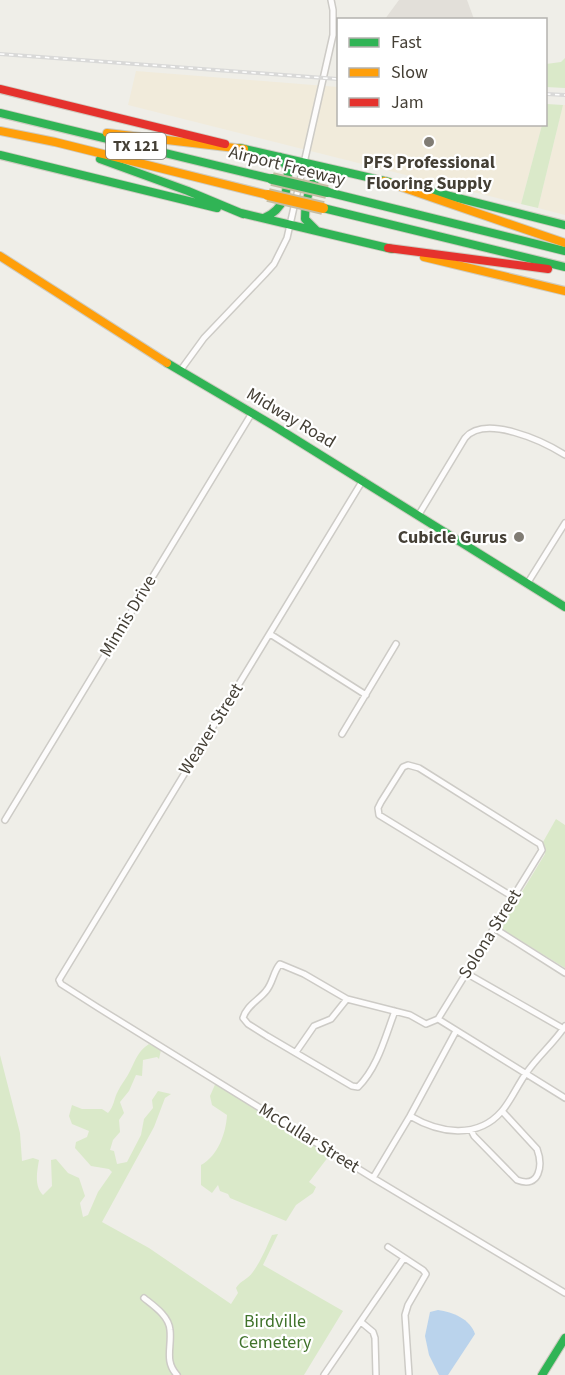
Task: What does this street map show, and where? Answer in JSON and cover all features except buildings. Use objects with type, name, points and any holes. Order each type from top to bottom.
[{"type":"main road","name":"Airport Freeway","points":[[0,89],[244,149],[419,188],[565,225]]},
{"type":"main road","name":"Airport Freeway","points":[[0,113],[565,251]]},
{"type":"main road","points":[[62,128],[244,149]]},
{"type":"main road","name":"Airport Freeway","points":[[0,131],[55,142],[565,267]]},
{"type":"main road","points":[[55,142],[188,191],[243,214]]},
{"type":"main road","points":[[0,155],[565,291]]},
{"type":"main road","points":[[262,218],[275,213],[282,205],[288,169],[280,157]]},
{"type":"main road","points":[[320,232],[308,224],[305,210],[314,178],[329,168]]},
{"type":"main road","points":[[384,181],[565,243]]},
{"type":"main road","points":[[388,248],[508,263],[565,273]]},
{"type":"main road","name":"Midway Road","points":[[0,256],[180,371],[363,480],[565,607]]},
{"type":"main road","points":[[542,1375],[565,1338]]},
{"type":"street","points":[[180,371],[204,338],[274,264],[287,238],[333,35],[331,0]]},
{"type":"street","name":"Minnis Drive","points":[[4,820],[252,413]]},
{"type":"street","points":[[418,516],[465,438],[472,431],[481,429],[508,431],[535,438],[565,455]]},
{"type":"street","name":"Weaver Street","points":[[59,978],[363,480]]},
{"type":"street","points":[[527,584],[565,523]]},
{"type":"street","points":[[270,634],[366,695]]},
{"type":"street","points":[[342,734],[396,644]]},
{"type":"street","name":"Solona Street","points":[[438,1019],[542,850],[540,844],[413,766],[406,765],[398,772],[378,808],[379,815],[513,897]]},
{"type":"street","points":[[494,928],[565,973]]},
{"type":"street","points":[[395,1011],[376,1062],[358,1087],[352,1086],[244,1020],[243,1014],[266,992],[280,964],[304,974],[347,999],[395,1011],[410,1015],[426,1024],[438,1019],[565,1098]]},
{"type":"street","points":[[410,1116],[435,1128],[459,1132],[471,1130],[494,1119],[502,1112],[540,1053],[554,1042],[564,1028],[466,973]]},
{"type":"street","name":"McCullar Street","points":[[59,978],[61,984],[79,996],[373,1178],[565,1293]]},
{"type":"street","points":[[296,1052],[314,1026],[331,1019],[347,999]]},
{"type":"street","points":[[373,1178],[410,1116],[456,1030]]},
{"type":"street","points":[[471,1130],[474,1136],[517,1180],[525,1183],[531,1181],[537,1177],[539,1170],[540,1157],[537,1149],[502,1112]]},
{"type":"street","points":[[388,1247],[426,1274],[408,1305],[405,1315],[409,1375]]},
{"type":"street","points":[[324,1375],[404,1258]]},
{"type":"street","points":[[144,1298],[159,1311],[168,1323],[170,1330],[169,1361],[177,1375]]},
{"type":"street","points":[[361,1322],[373,1332],[375,1338],[376,1375]]},
{"type":"shaded area","points":[[399,0],[467,0],[474,18],[386,18]]},
{"type":"shaded area","points":[[136,71],[337,87],[337,126],[542,126],[521,204],[128,105]]},
{"type":"shaded area","points":[[563,105],[565,105],[565,215],[538,208]]},
{"type":"green space","points":[[565,58],[565,88],[547,87],[547,64],[561,62]]},
{"type":"green space","points":[[547,104],[563,105],[538,208],[521,204],[542,126],[547,126]]},
{"type":"green space","points":[[556,819],[565,825],[565,968],[500,928],[545,854],[543,842]]},
{"type":"green space","name":"Birdville Cemetery","points":[[149,1044],[161,1050],[159,1059],[157,1057],[143,1060],[142,1076],[136,1075],[129,1091],[120,1102],[124,1113],[119,1120],[120,1132],[113,1140],[110,1150],[114,1151],[117,1164],[127,1162],[141,1135],[144,1119],[153,1108],[152,1100],[158,1091],[171,1094],[165,1098],[154,1127],[102,1222],[149,1248],[231,1304],[238,1293],[236,1288],[251,1275],[272,1235],[278,1234],[263,1265],[343,1311],[304,1375],[0,1375],[0,1055],[20,1133],[22,1161],[33,1158],[39,1160],[37,1183],[43,1195],[52,1186],[51,1160],[56,1159],[68,1173],[79,1178],[85,1196],[80,1203],[83,1217],[88,1215],[98,1192],[112,1172],[109,1169],[91,1166],[75,1148],[76,1142],[87,1137],[89,1131],[72,1124],[69,1116],[72,1105],[82,1109],[102,1109],[108,1113],[119,1088],[142,1049]]},
{"type":"green space","points":[[217,1080],[332,1152],[309,1182],[316,1187],[313,1193],[296,1205],[286,1221],[230,1198],[228,1194],[220,1191],[218,1185],[212,1193],[201,1185],[201,1165],[216,1150],[223,1136],[226,1122],[227,1115],[212,1105],[210,1096]]},
{"type":"water","points":[[438,1310],[460,1317],[469,1324],[475,1334],[448,1375],[439,1375],[429,1355],[425,1336],[430,1312]]},
{"type":"railway","points":[[0,54],[337,79]]},
{"type":"railway","points":[[547,94],[565,95]]},
{"type":"traffic: fast","points":[[0,113],[272,179]]},
{"type":"traffic: fast","points":[[240,148],[389,182]]},
{"type":"traffic: fast","points":[[0,155],[217,208]]},
{"type":"traffic: fast","points":[[264,218],[277,210],[286,192],[288,169],[280,157]]},
{"type":"traffic: fast","points":[[100,159],[243,214]]},
{"type":"traffic: fast","points":[[316,230],[305,219],[306,205],[313,183],[322,172],[328,169]]},
{"type":"traffic: fast","points":[[272,179],[327,192]]},
{"type":"traffic: fast","points":[[430,191],[565,225]]},
{"type":"traffic: fast","points":[[327,192],[565,251]]},
{"type":"traffic: fast","points":[[323,208],[565,267]]},
{"type":"traffic: fast","points":[[241,213],[392,249]]},
{"type":"traffic: fast","points":[[167,363],[274,426],[565,607]]},
{"type":"traffic: fast","points":[[542,1375],[565,1338]]},
{"type":"traffic: slow","points":[[0,131],[55,142],[268,195]]},
{"type":"traffic: slow","points":[[107,133],[244,149]]},
{"type":"traffic: slow","points":[[384,181],[565,243]]},
{"type":"traffic: slow","points":[[268,195],[323,208]]},
{"type":"traffic: slow","points":[[0,256],[167,363]]},
{"type":"traffic: slow","points":[[424,257],[565,291]]},
{"type":"traffic: jam","points":[[0,89],[225,144]]},
{"type":"traffic: jam","points":[[388,248],[548,269]]},
{"type":"place","name":"PFS Professional Flooring Supply","points":[[429,142]]},
{"type":"place","name":"Cubicle Gurus","points":[[519,537]]}]
